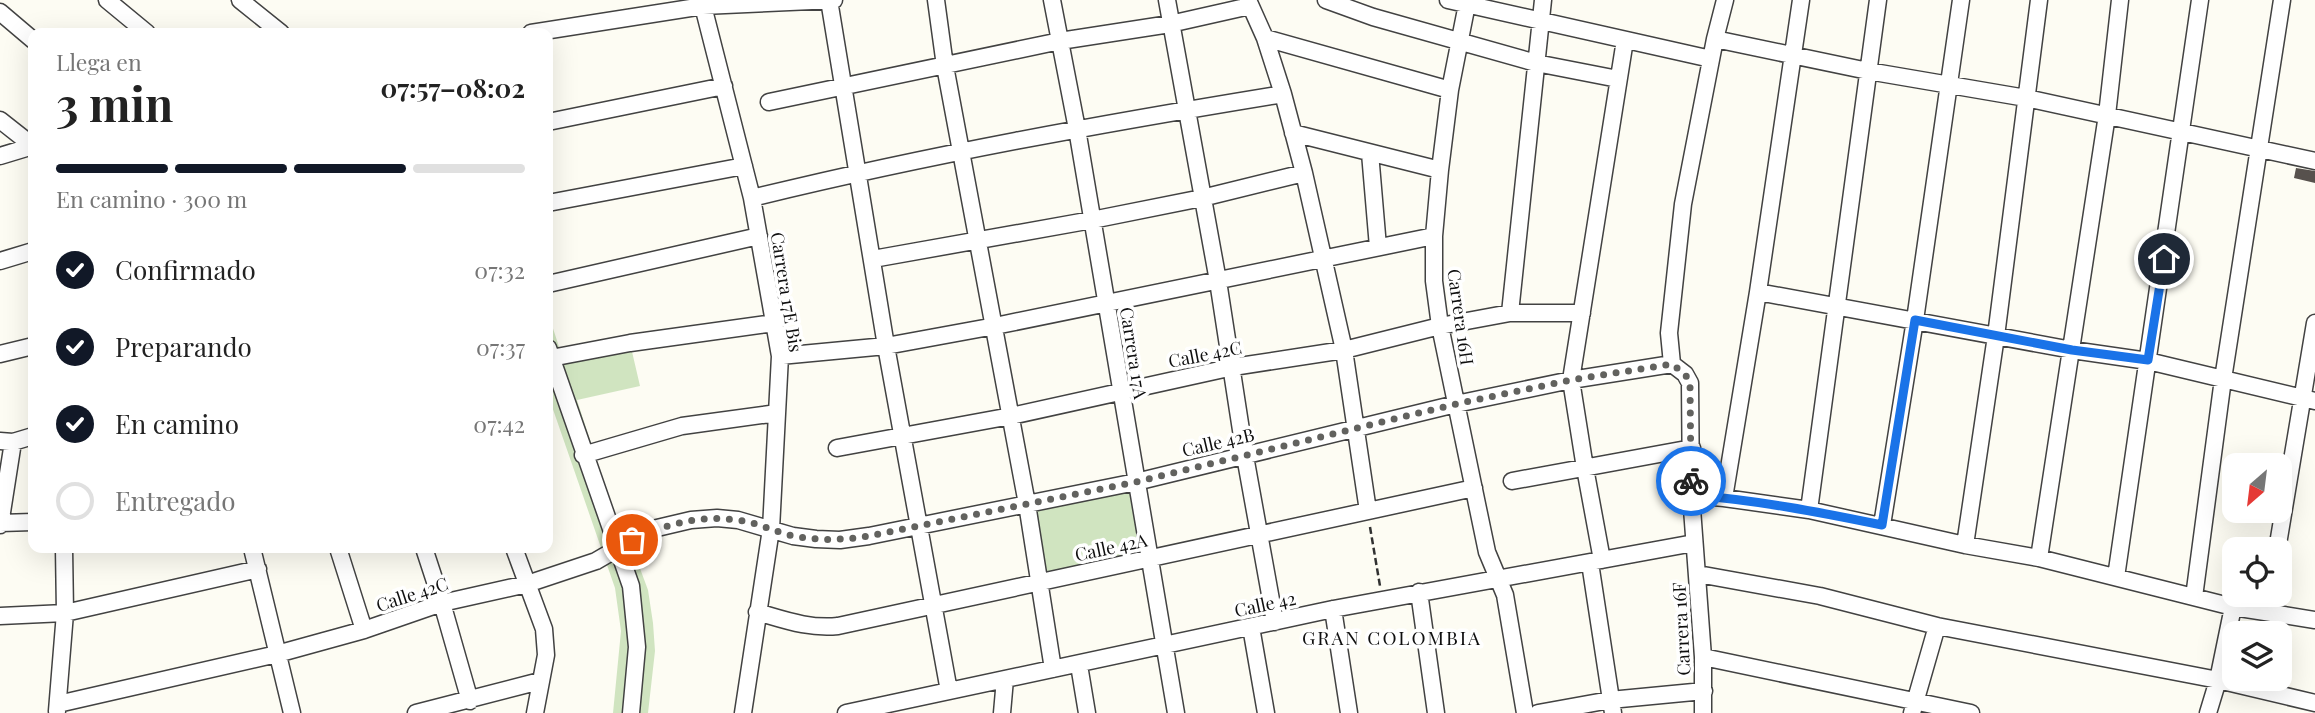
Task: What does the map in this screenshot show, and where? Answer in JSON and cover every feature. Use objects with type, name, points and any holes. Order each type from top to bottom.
[{"type":"street","points":[[107,0],[141,28]]},
{"type":"street","points":[[240,0],[275,28]]},
{"type":"street","points":[[553,30],[703,6],[831,0],[842,88],[886,346],[949,691]]},
{"type":"street","points":[[936,0],[945,66],[1027,504],[1053,670]]},
{"type":"street","name":"Carrera 17A","points":[[1052,0],[1077,129],[1176,713]]},
{"type":"street","points":[[1167,0],[1233,367],[1258,535],[1275,622]]},
{"type":"street","points":[[1326,0],[1343,3],[1459,43],[1536,63],[1618,79]]},
{"type":"street","points":[[1448,0],[1711,59]]},
{"type":"street","points":[[1510,313],[1543,0]]},
{"type":"street","points":[[1672,364],[1669,333],[1683,204],[1725,0]]},
{"type":"street","points":[[1724,498],[1758,292],[1801,0]]},
{"type":"street","points":[[1809,510],[1878,0]]},
{"type":"street","points":[[1882,525],[1915,320],[1961,0]]},
{"type":"street","points":[[1965,545],[1996,336],[2039,0]]},
{"type":"street","points":[[2039,558],[2107,115],[2120,0]]},
{"type":"street","points":[[2116,577],[2200,0]]},
{"type":"street","points":[[2194,597],[2223,379],[2282,0]]},
{"type":"street","points":[[769,102],[1060,41],[1170,24],[1249,3],[1265,38],[1283,94],[1325,260],[1344,350],[1368,511]]},
{"type":"street","name":"Carrera 16H","points":[[1467,4],[1450,90],[1440,170],[1434,236],[1434,281],[1440,326],[1487,552],[1505,595],[1525,713]]},
{"type":"street","name":"Carrera 17E Bis","points":[[703,6],[752,198],[780,356],[771,529],[743,713]]},
{"type":"street","points":[[0,12],[28,36]]},
{"type":"street","points":[[1265,38],[1450,90]]},
{"type":"street","points":[[1715,39],[1868,71],[2026,98],[2315,161]]},
{"type":"street","points":[[1611,706],[1585,468],[1571,380],[1625,40]]},
{"type":"street","points":[[553,121],[724,86]]},
{"type":"street","points":[[752,198],[961,150],[1283,94]]},
{"type":"street","points":[[0,120],[28,142]]},
{"type":"street","points":[[1293,133],[1440,170]]},
{"type":"street","points":[[0,156],[28,148]]},
{"type":"street","points":[[1370,153],[1378,247]]},
{"type":"street","points":[[553,202],[744,166]]},
{"type":"street","points":[[873,259],[1092,220],[1202,198],[1304,173]]},
{"type":"street","points":[[553,283],[759,236]]},
{"type":"street","points":[[780,356],[886,346],[995,326],[1434,236]]},
{"type":"street","points":[[0,261],[28,253]]},
{"type":"street","points":[[1758,292],[2072,350],[2148,360],[2310,399]]},
{"type":"street","name":"Calle 42C","points":[[837,448],[1011,416],[1233,367],[1344,350],[1440,326],[1510,313],[1581,313]]},
{"type":"street","points":[[553,353],[775,323]]},
{"type":"street","points":[[2280,537],[2310,399],[2315,323]]},
{"type":"street","points":[[0,354],[28,347]]},
{"type":"street","name":"Calle 42B","points":[[771,529],[793,536],[840,540],[1136,482],[1456,404],[1571,380],[1672,364]]},
{"type":"street","name":"Carrera 16F","points":[[1672,364],[1685,374],[1690,383],[1691,495],[1703,657],[1703,713]]},
{"type":"street","points":[[553,365],[631,586],[637,647],[631,713]]},
{"type":"street","points":[[583,455],[682,426],[778,413]]},
{"type":"street","points":[[28,437],[6,442],[0,524],[28,522]]},
{"type":"street","points":[[1512,481],[1692,449]]},
{"type":"street","name":"Calle 42A","points":[[757,612],[802,625],[820,628],[838,626],[1474,488]]},
{"type":"street","points":[[1691,495],[1809,510],[1882,525],[1965,545],[2039,558],[2222,604]]},
{"type":"street","name":"Calle 42C","points":[[57,708],[277,654],[364,630],[442,603],[527,584],[596,561],[657,528],[691,520],[717,518],[738,520],[771,529]]},
{"type":"street","name":"Calle 42","points":[[846,713],[925,705],[949,691],[1333,609],[1694,544]]},
{"type":"street","points":[[57,708],[65,612],[64,553]]},
{"type":"street","points":[[253,553],[292,713]]},
{"type":"street","points":[[340,553],[364,630]]},
{"type":"street","points":[[426,553],[470,701]]},
{"type":"street","points":[[516,553],[544,629],[546,655],[535,713]]},
{"type":"street","points":[[0,616],[65,612],[258,569]]},
{"type":"street","points":[[1698,574],[1820,596],[1937,626],[2218,680],[2315,703]]},
{"type":"street","points":[[1419,592],[1436,713]]},
{"type":"street","points":[[2208,713],[2218,680],[2232,607]]},
{"type":"street","points":[[2279,607],[2315,620]]},
{"type":"street","points":[[1333,609],[1349,713]]},
{"type":"street","points":[[1913,707],[1937,626]]},
{"type":"street","points":[[1251,627],[1266,713]]},
{"type":"street","points":[[1703,657],[1913,707],[1971,713]]},
{"type":"street","points":[[1079,665],[1087,713]]},
{"type":"street","points":[[1002,713],[1005,679]]},
{"type":"street","points":[[416,713],[540,681]]},
{"type":"street","points":[[1538,713],[1611,706],[1704,691]]},
{"type":"path","points":[[1368,511],[1382,600]]},
{"type":"green space","points":[[553,328],[562,356],[630,343],[640,386],[577,400],[615,516],[628,536],[648,590],[655,651],[648,713],[613,713],[621,631],[615,588],[553,409]]},
{"type":"green space","points":[[1136,482],[1149,558],[1040,582],[1027,504]]},
{"type":"building","points":[[2296,168],[2315,171],[2315,183],[2294,178]]},
{"type":"way so far","points":[[632,540],[657,528],[691,520],[717,518],[738,520],[793,536],[816,539],[840,540],[869,536],[1136,482],[1456,404],[1571,380],[1672,364],[1685,374],[1690,383],[1691,481]]},
{"type":"district","name":"GRAN COLOMBIA","points":[[1392,637]]},
{"type":"route","points":[[1691,481],[1691,495],[1809,510],[1882,525],[1915,320],[2072,350],[2148,360],[2164,259]]}]
